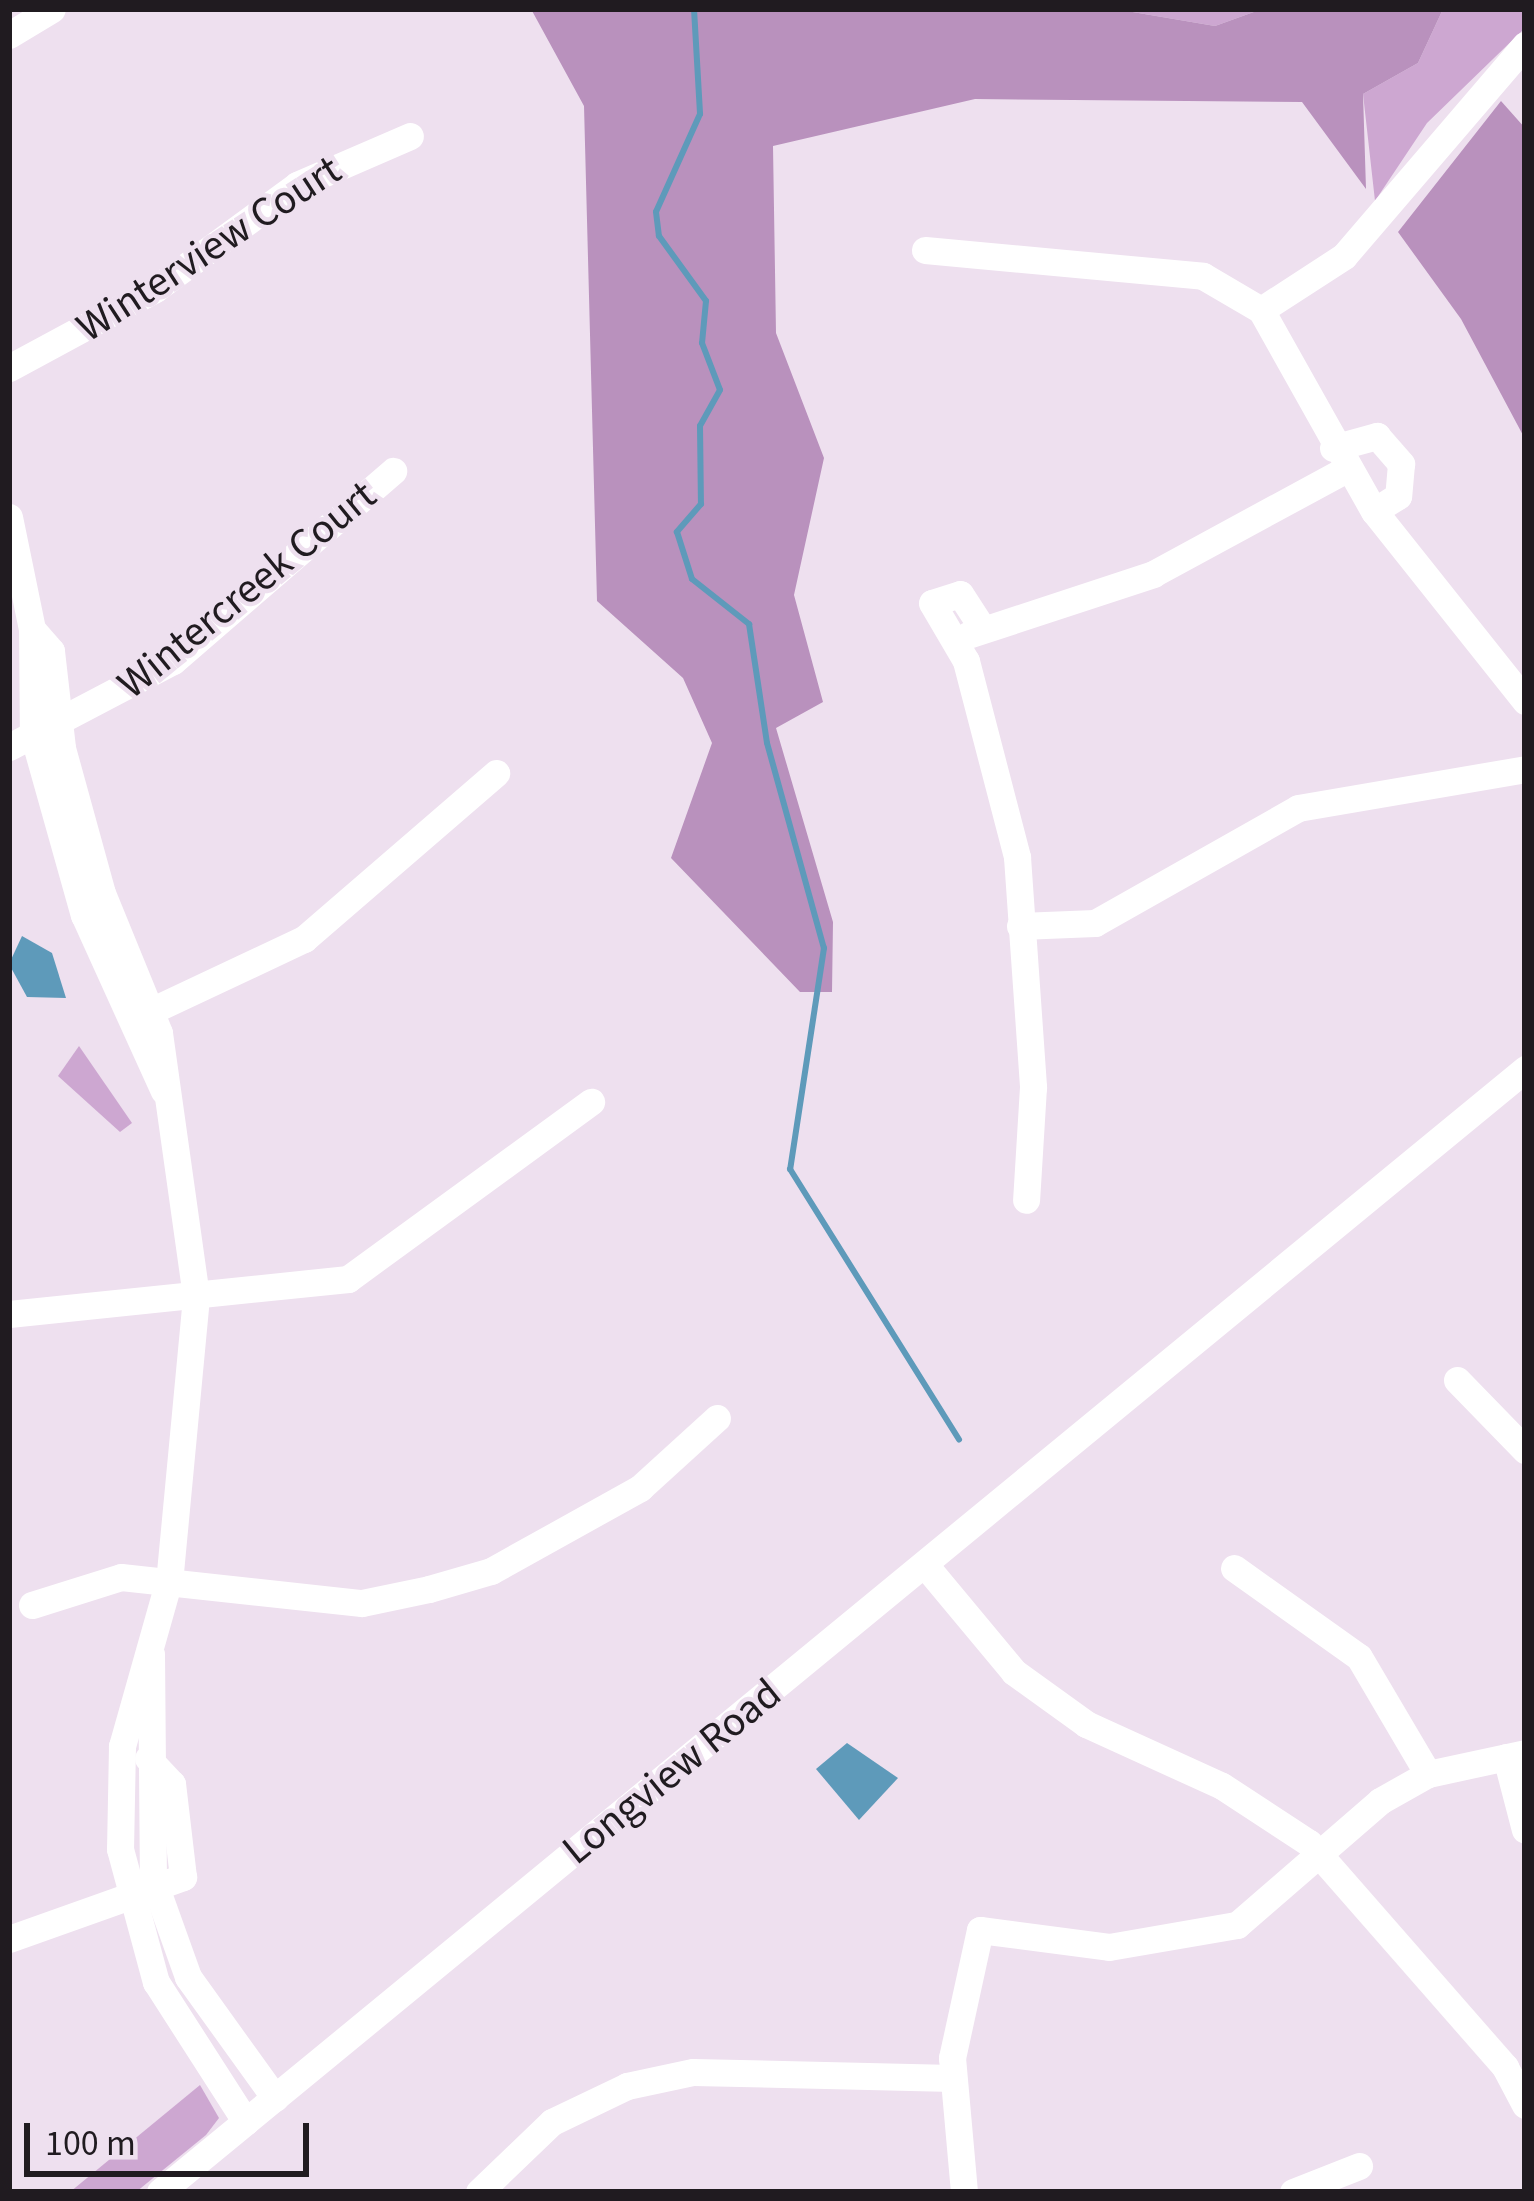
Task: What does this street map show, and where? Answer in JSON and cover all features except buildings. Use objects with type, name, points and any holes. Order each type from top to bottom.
[{"type":"street","points":[[9,35],[52,9]]},
{"type":"street","points":[[1261,310],[1344,256],[1525,45]]},
{"type":"street","name":"Winterview Court","points":[[9,368],[155,289],[297,185],[410,136]]},
{"type":"street","points":[[925,250],[1203,276],[1261,310],[1340,458],[1374,511],[1525,701]]},
{"type":"street","points":[[1025,1201],[1033,1087],[1004,778],[964,642],[981,626],[1153,574],[1377,436],[1402,464],[1398,496],[1374,511]]},
{"type":"street","name":"Wintercreek Court","points":[[34,735],[173,661],[393,471]]},
{"type":"street","points":[[9,518],[32,629],[34,735],[102,893],[164,1090],[196,1297],[169,1580],[152,1654],[148,1758],[157,1891],[188,1977],[275,2098]]},
{"type":"street","points":[[966,661],[932,603],[960,594],[981,626]]},
{"type":"street","points":[[1020,926],[1095,923],[1298,808],[1525,769]]},
{"type":"street","points":[[140,1017],[304,939],[496,772]]},
{"type":"street","name":"Longview Road","points":[[160,2192],[1525,1069]]},
{"type":"street","points":[[9,1314],[348,1279],[591,1102]]},
{"type":"street","points":[[1457,1379],[1525,1450]]},
{"type":"street","points":[[32,1605],[75,1583],[169,1580],[362,1603],[490,1571],[640,1488],[717,1418]]},
{"type":"street","points":[[925,1565],[1014,1672],[1054,1700],[1222,1786],[1321,1856],[1504,2066],[1525,2105]]},
{"type":"street","points":[[1234,1568],[1359,1657],[1428,1774]]},
{"type":"street","points":[[152,1654],[134,1677],[122,1746],[127,1896],[156,1982],[246,2122]]},
{"type":"street","points":[[964,2192],[953,2078],[980,1930],[1047,1944],[1178,1940],[1238,1925],[1428,1774],[1515,1755],[1525,1830]]},
{"type":"street","points":[[9,1939],[127,1896],[157,1891]]},
{"type":"street","points":[[478,2192],[552,2122],[627,2086],[693,2072],[953,2078]]},
{"type":"street","points":[[1292,2192],[1359,2166]]},
{"type":"shaded area","points":[[531,9],[1115,9],[1215,26],[1262,9],[1443,9],[1418,63],[1363,94],[1366,189],[1302,102],[975,99],[773,146],[776,333],[824,458],[794,595],[823,702],[776,728],[833,922],[832,992],[800,992],[671,858],[712,743],[683,678],[597,601],[584,106]]},
{"type":"shaded area","points":[[1115,9],[1262,9],[1215,26]]},
{"type":"shaded area","points":[[1443,9],[1525,9],[1525,28],[1427,123],[1375,201],[1363,94],[1418,63]]},
{"type":"shaded area","points":[[1501,101],[1525,128],[1525,439],[1461,319],[1398,232]]},
{"type":"shaded area","points":[[79,1046],[132,1123],[120,1132],[58,1076]]},
{"type":"shaded area","points":[[200,2085],[219,2118],[206,2135],[136,2192],[70,2192]]},
{"type":"water","points":[[22,936],[52,953],[66,998],[27,997],[9,964]]},
{"type":"water","points":[[847,1743],[898,1778],[859,1820],[816,1769]]},
{"type":"waterway","points":[[694,9],[700,114],[656,212],[659,236],[706,301],[702,343],[720,390],[700,426],[701,504],[677,532],[692,579],[749,624],[767,743],[824,948],[790,1169],[959,1439]]}]
